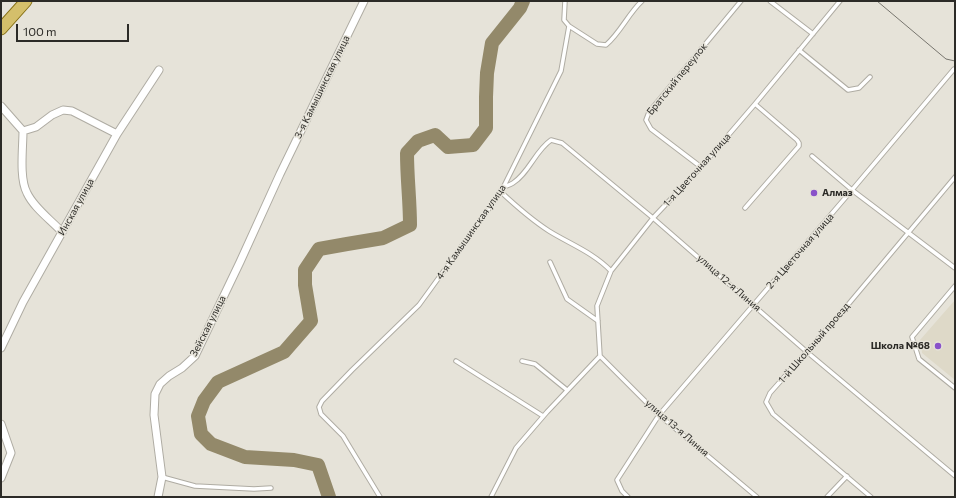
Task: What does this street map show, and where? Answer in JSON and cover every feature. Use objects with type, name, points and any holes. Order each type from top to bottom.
[{"type":"main road","points":[[1,29],[26,1]]},
{"type":"street","name":"3-я Камышинская улица","points":[[280,174],[364,1]]},
{"type":"street","name":"Инская улица","points":[[1,348],[23,302],[117,134],[159,70]]},
{"type":"street","points":[[1,106],[23,131],[23,178],[26,192],[36,206],[62,232]]},
{"type":"street","points":[[23,131],[36,126],[52,115],[63,110],[72,111],[117,134]]},
{"type":"street","name":"Зейская улица","points":[[158,497],[162,477],[154,415],[155,394],[160,384],[182,368],[195,356],[280,174]]},
{"type":"street","points":[[1,424],[11,453],[1,478]]},
{"type":"lane","name":"4-я Камышинская улица","points":[[380,497],[343,436],[321,414],[319,407],[352,370],[419,305],[501,192],[561,71],[569,26],[564,20],[563,10],[565,1]]},
{"type":"lane","points":[[569,26],[597,44],[606,44],[614,37],[642,1]]},
{"type":"lane","name":"Братский переулок","points":[[701,167],[651,129],[646,120],[649,112],[741,1]]},
{"type":"lane","points":[[770,1],[813,34]]},
{"type":"lane","name":"1-я Цветочная улица","points":[[600,356],[597,306],[611,271],[653,218],[701,167],[840,1]]},
{"type":"lane","points":[[800,50],[848,90],[859,88],[870,77]]},
{"type":"lane","name":"2-я Цветочная улица","points":[[628,497],[622,490],[617,480],[659,415],[955,69]]},
{"type":"lane","points":[[745,208],[799,146],[797,140],[755,104]]},
{"type":"lane","name":"улица 12-я Линия","points":[[504,187],[513,184],[544,146],[551,140],[562,143],[653,218],[807,352],[955,476]]},
{"type":"lane","points":[[812,156],[852,190],[955,268]]},
{"type":"lane","name":"1-й Школьный проезд","points":[[871,497],[773,414],[766,402],[770,393],[807,352],[955,177]]},
{"type":"lane","points":[[501,192],[523,212],[548,230],[602,262],[611,271]]},
{"type":"lane","points":[[550,262],[567,299],[598,321]]},
{"type":"lane","points":[[955,286],[912,338],[919,359],[955,388]]},
{"type":"lane","points":[[492,497],[516,448],[600,356]]},
{"type":"lane","name":"улица 13-я Линия","points":[[600,356],[659,415],[757,497]]},
{"type":"lane","points":[[456,361],[544,416]]},
{"type":"lane","points":[[522,361],[535,364],[568,390]]},
{"type":"lane","points":[[827,497],[847,476]]},
{"type":"lane","points":[[162,477],[195,486],[254,490],[271,488]]},
{"type":"shaded area","name":"Школа №68","points":[[955,300],[955,380],[922,353],[920,340]]},
{"type":"waterway","points":[[329,497],[318,465],[294,460],[245,457],[211,444],[201,434],[198,416],[204,401],[218,382],[284,352],[311,321],[305,285],[305,270],[319,249],[383,238],[410,225],[407,153],[418,141],[435,135],[448,147],[473,145],[486,128],[487,73],[492,43],[520,8],[523,1]]},
{"type":"tram line","points":[[877,1],[946,59],[955,61]]},
{"type":"place","name":"Алмаз","points":[[814,193]]},
{"type":"place","name":"Школа №68","points":[[938,346]]}]
